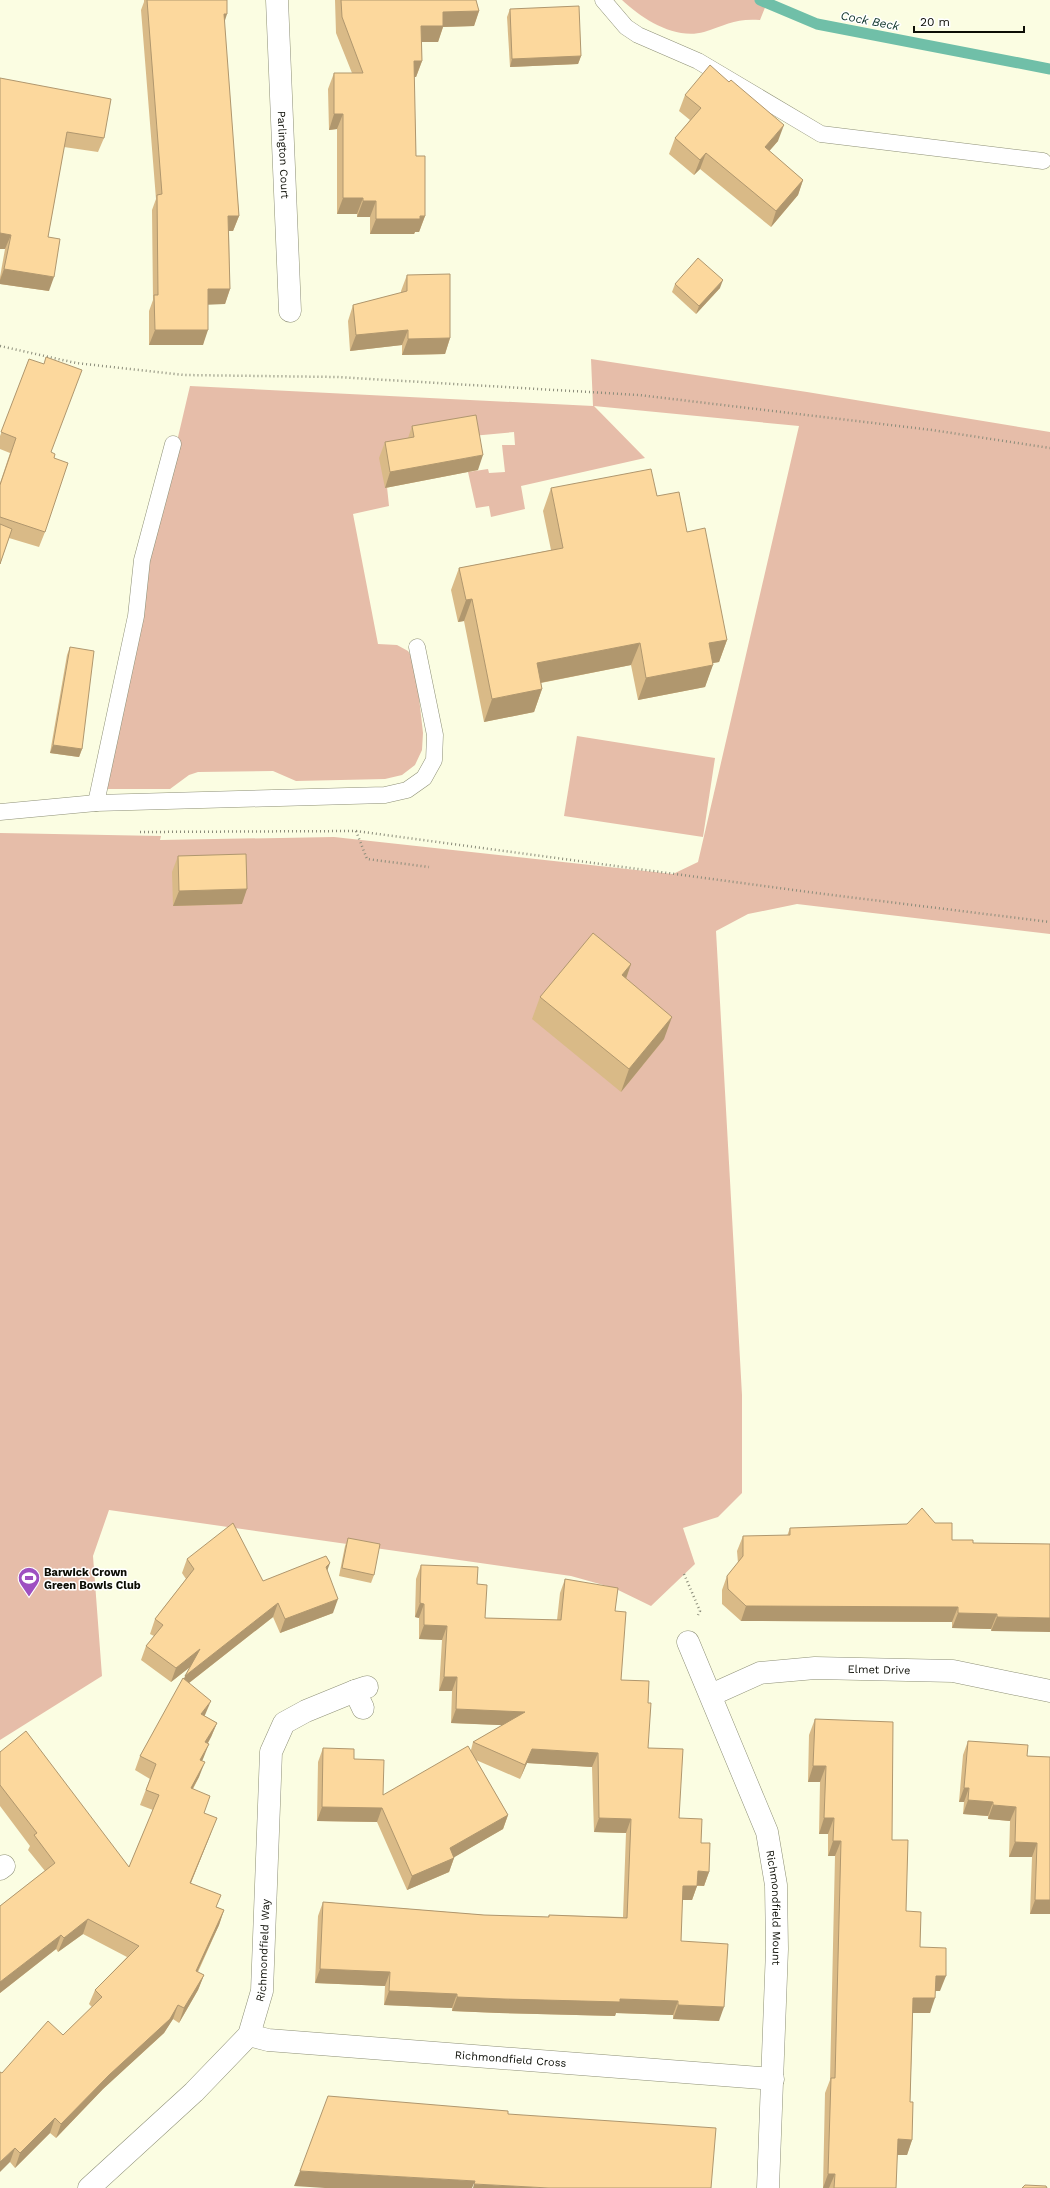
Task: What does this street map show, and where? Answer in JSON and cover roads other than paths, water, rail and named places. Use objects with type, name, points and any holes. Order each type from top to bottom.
[{"type":"street","name":"Parlington Court","points":[[277,0],[290,311]]},
{"type":"street","name":"Richmondfield Mount","points":[[688,1642],[712,1695],[767,1832],[776,1885],[778,1949],[768,2188]]},
{"type":"street","name":"Elmet Drive","points":[[712,1695],[760,1673],[815,1668],[953,1671],[1050,1690]]},
{"type":"street","name":"Richmondfield Way","points":[[89,2188],[194,2092],[249,2035],[262,1991],[271,1752],[284,1723],[306,1711],[362,1695]]},
{"type":"street","name":"Richmondfield Cross","points":[[249,2035],[268,2040],[773,2079]]},
{"type":"lane","points":[[603,0],[626,27],[638,35],[698,61],[821,134],[1043,161]]},
{"type":"lane","points":[[96,803],[136,616],[142,560],[173,444]]},
{"type":"lane","points":[[0,812],[96,803],[385,795],[407,790],[424,778],[434,760],[435,735],[417,647]]},
{"type":"waterway","name":"Cock Beck","points":[[760,0],[817,24],[1050,69]]},
{"type":"place","name":"Barwick Crown Green Bowls Club","points":[[29,1598]]}]
